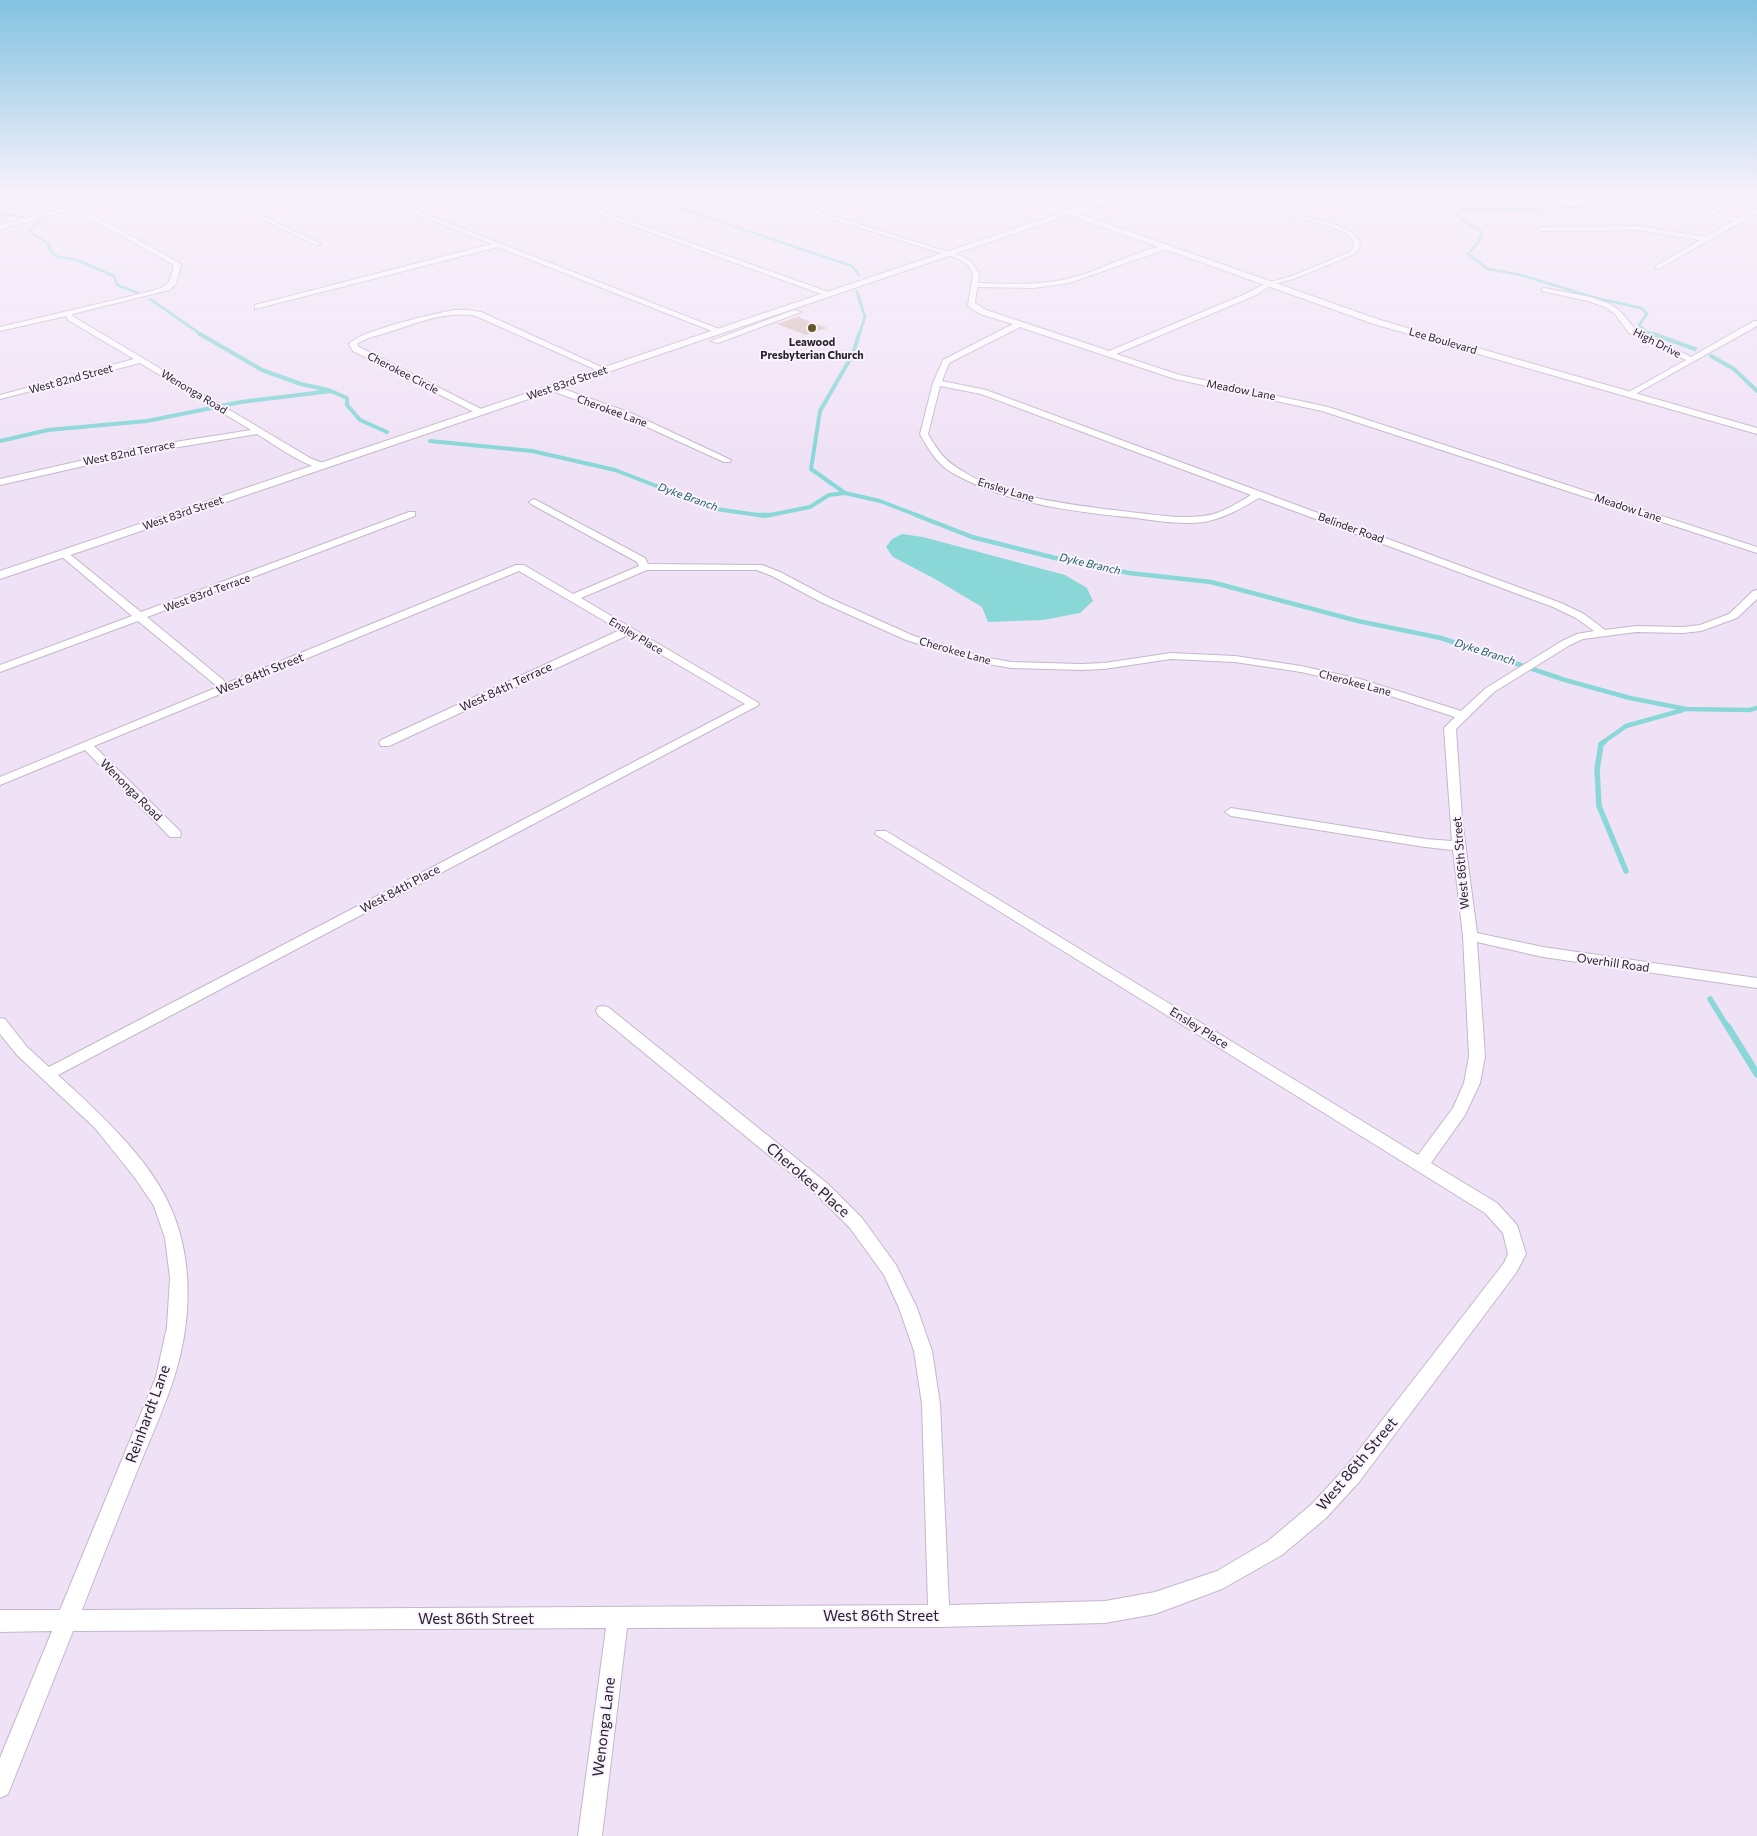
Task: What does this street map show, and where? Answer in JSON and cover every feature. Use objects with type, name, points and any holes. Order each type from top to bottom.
[{"type":"street","points":[[0,329],[167,289],[173,284],[175,277]]},
{"type":"street","points":[[258,307],[374,277]]},
{"type":"street","points":[[581,277],[720,331]]},
{"type":"street","points":[[781,277],[830,294]]},
{"type":"street","name":"West 83rd Street","points":[[0,575],[882,277]]},
{"type":"street","name":"Meadow Lane","points":[[976,277],[970,297],[971,304],[974,307],[1019,324],[1188,380],[1286,399],[1326,409],[1757,550]]},
{"type":"street","points":[[974,285],[1024,286],[1055,284],[1081,277]]},
{"type":"street","name":"Lee Boulevard","points":[[1250,277],[1384,324],[1757,431]]},
{"type":"street","points":[[1109,354],[1246,295],[1289,281],[1295,277]]},
{"type":"street","name":"High Drive","points":[[1544,290],[1606,305],[1622,316],[1627,327],[1632,331],[1691,360]]},
{"type":"street","name":"Cherokee Circle","points":[[480,412],[356,349],[353,344],[369,336],[450,313],[473,312],[604,370]]},
{"type":"street","points":[[715,341],[797,312]]},
{"type":"street","name":"Wenonga Road","points":[[68,313],[71,318],[307,460],[322,466]]},
{"type":"street","name":"Ensley Lane","points":[[1019,324],[955,356],[942,369],[925,428],[927,444],[934,455],[948,467],[984,484],[1051,503],[1194,520],[1219,517],[1259,494]]},
{"type":"street","points":[[1630,395],[1756,325]]},
{"type":"street","name":"West 82nd Street","points":[[0,397],[71,380],[141,360]]},
{"type":"street","name":"Belinder Road","points":[[937,383],[983,392],[1557,605],[1580,616],[1603,633]]},
{"type":"street","name":"Cherokee Lane","points":[[552,388],[628,414],[727,460]]},
{"type":"street","name":"West 82nd Terrace","points":[[0,482],[137,450],[259,430]]},
{"type":"street","points":[[534,502],[641,560],[646,567],[573,598]]},
{"type":"street","name":"West 83rd Terrace","points":[[0,669],[412,514]]},
{"type":"street","points":[[64,554],[139,618],[225,687]]},
{"type":"street","name":"Ensley Place","points":[[520,567],[753,704]]},
{"type":"street","name":"West 84th Street","points":[[0,781],[520,567]]},
{"type":"street","name":"Cherokee Lane","points":[[646,567],[758,567],[910,638],[998,664],[1081,667],[1104,666],[1171,656],[1235,659],[1302,669],[1360,682],[1462,714]]},
{"type":"street","points":[[1603,633],[1701,628],[1733,616],[1757,593]]},
{"type":"street","name":"West 84th Terrace","points":[[385,743],[628,631]]},
{"type":"street","name":"West 86th Street","points":[[1420,1164],[1459,1111],[1472,1083],[1477,1056],[1470,936],[1459,846],[1450,728],[1462,714],[1490,690],[1581,636],[1603,633]]},
{"type":"street","name":"West 84th Place","points":[[46,1075],[753,704]]},
{"type":"street","name":"Wenonga Road","points":[[86,745],[175,834]]},
{"type":"street","points":[[1231,812],[1425,843],[1459,846]]},
{"type":"street","name":"Ensley Place","points":[[881,834],[1490,1208],[1510,1230]]},
{"type":"street","name":"Overhill Road","points":[[1470,936],[1544,952],[1757,983]]},
{"type":"street","name":"Cherokee Place","points":[[603,1011],[822,1189],[856,1223],[890,1270],[908,1308],[923,1351],[931,1404],[939,1616]]},
{"type":"street","name":"Reinhardt Lane","points":[[0,1023],[22,1051],[101,1124],[141,1173],[161,1204],[174,1238],[179,1278],[176,1327],[165,1377],[0,1786]]},
{"type":"street","name":"West 86th Street","points":[[0,1620],[939,1616],[1105,1612],[1155,1603],[1222,1579],[1275,1548],[1319,1511],[1352,1475],[1510,1268],[1516,1254],[1510,1230]]},
{"type":"street","name":"Wenonga Lane","points":[[590,1836],[618,1618]]},
{"type":"shaded area","points":[[902,534],[923,537],[1065,575],[1087,588],[1093,601],[1080,613],[1043,620],[988,622],[982,607],[893,557],[886,547],[892,539]]},
{"type":"building","name":"Leawood Presbyterian Church","points":[[798,317],[827,328],[806,335],[777,324]]},
{"type":"waterway","points":[[114,277],[117,285],[138,293]]},
{"type":"waterway","points":[[1526,277],[1596,298],[1641,308],[1647,314],[1639,325],[1647,332],[1657,335]]},
{"type":"waterway","points":[[857,292],[865,317],[859,335]]},
{"type":"waterway","points":[[150,299],[202,335]]},
{"type":"waterway","points":[[200,334],[262,370],[301,384],[328,390]]},
{"type":"waterway","points":[[845,493],[811,469],[820,411],[853,354],[859,334]]},
{"type":"waterway","points":[[1653,334],[1695,349]]},
{"type":"waterway","points":[[1711,356],[1734,369],[1757,391]]},
{"type":"waterway","points":[[0,441],[48,430],[147,421],[241,402],[331,391],[347,398],[347,405],[360,420],[387,432]]},
{"type":"waterway","name":"Dyke Branch","points":[[430,441],[532,451],[615,470],[716,509],[758,515]]},
{"type":"waterway","name":"Dyke Branch","points":[[770,515],[810,507],[829,495],[845,493]]},
{"type":"waterway","name":"Dyke Branch","points":[[845,493],[880,501],[919,516]]},
{"type":"waterway","name":"Dyke Branch","points":[[758,515],[770,515]]},
{"type":"waterway","name":"Dyke Branch","points":[[758,515],[770,515]]},
{"type":"waterway","name":"Dyke Branch","points":[[916,515],[972,537],[1055,558],[1129,573],[1211,582],[1358,621],[1441,638],[1565,680],[1630,698],[1686,709],[1749,710],[1757,708]]},
{"type":"waterway","points":[[1602,743],[1626,726],[1683,710]]},
{"type":"waterway","points":[[1604,742],[1601,744],[1597,770],[1599,806],[1626,871]]},
{"type":"waterway","points":[[1710,999],[1728,1028]]},
{"type":"waterway","points":[[1728,1027],[1757,1074]]},
{"type":"place","name":"Leawood Presbyterian Church","points":[[812,328]]}]
